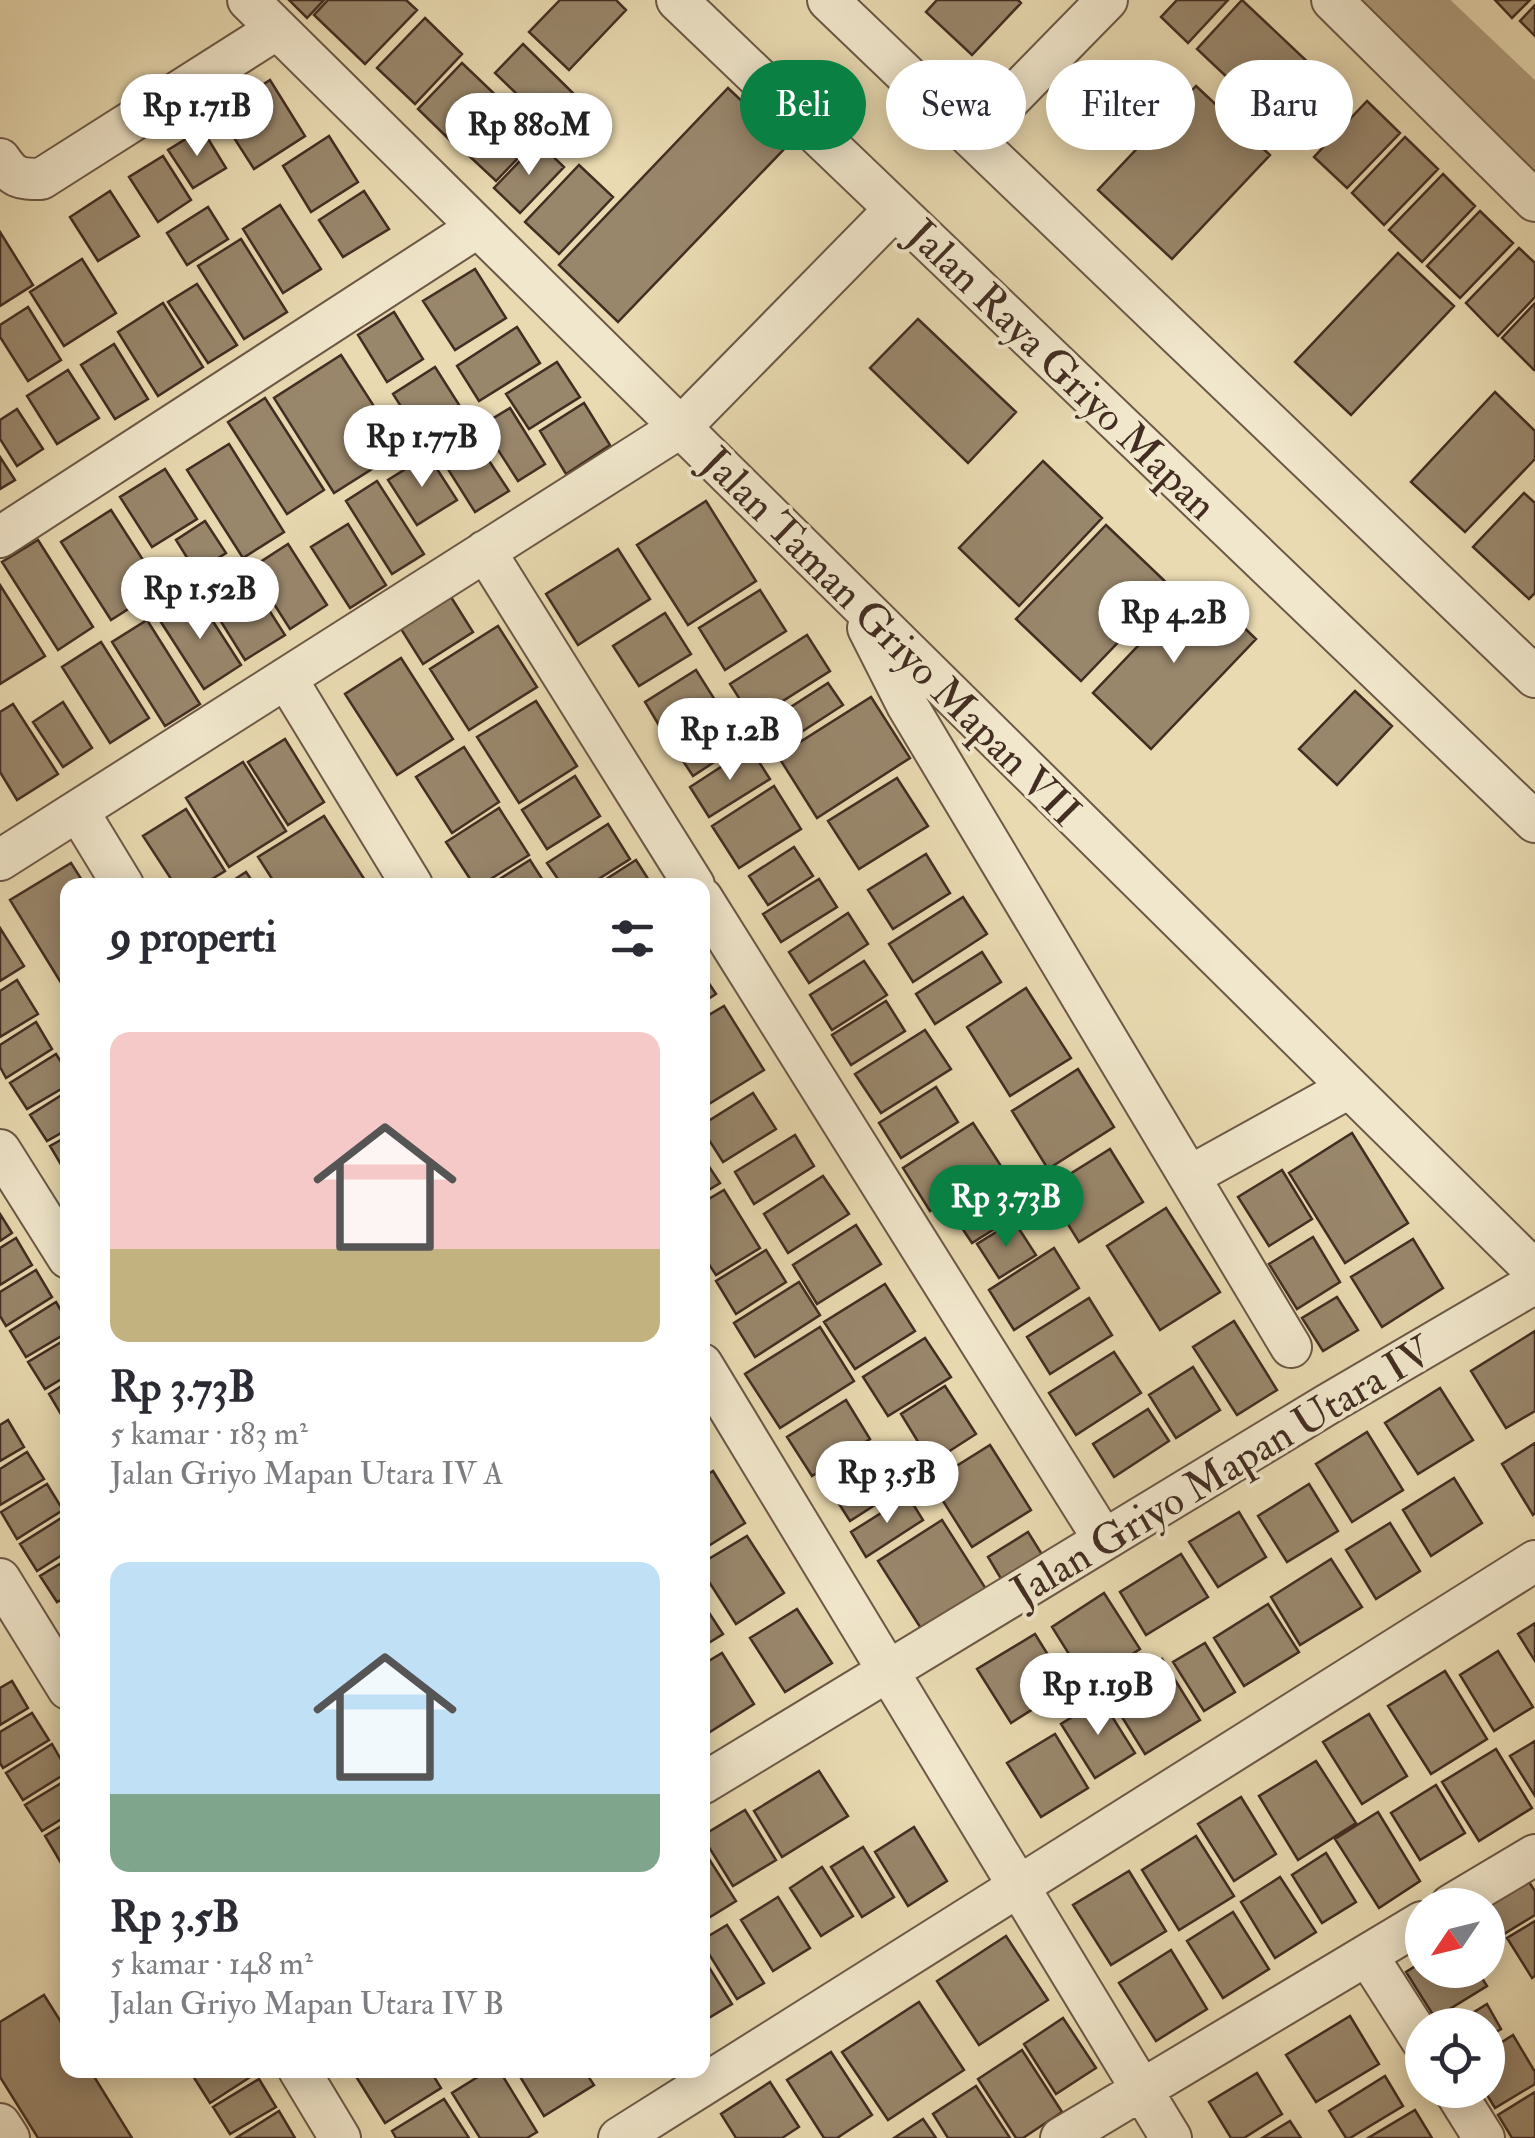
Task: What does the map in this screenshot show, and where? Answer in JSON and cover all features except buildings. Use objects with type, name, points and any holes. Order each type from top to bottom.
[{"type":"street","name":"Jalan Taman Griyo Mapan VII","points":[[248,0],[1535,1272]]},
{"type":"street","name":"Jalan Raya Griyo Mapan","points":[[677,0],[1535,822]]},
{"type":"street","points":[[828,0],[891,60]]},
{"type":"street","points":[[1026,83],[1107,0]]},
{"type":"street","points":[[1332,0],[1535,201]]},
{"type":"street","points":[[0,159],[8,172],[22,179],[41,178],[278,29]]},
{"type":"street","points":[[985,150],[1535,678]]},
{"type":"street","points":[[0,860],[681,427],[895,209]]},
{"type":"street","points":[[0,538],[478,227]]},
{"type":"street","points":[[486,552],[690,878]]},
{"type":"street","points":[[852,597],[907,704],[1291,1347]]},
{"type":"street","points":[[286,678],[408,878]]},
{"type":"street","points":[[78,810],[119,878]]},
{"type":"street","points":[[710,911],[1104,1540]]},
{"type":"street","points":[[1190,1176],[1350,1088]]},
{"type":"street","points":[[0,1150],[60,1245]]},
{"type":"street","name":"Jalan Griyo Mapan Utara IV","points":[[710,1779],[1535,1283]]},
{"type":"street","points":[[710,1377],[1171,2138]]},
{"type":"street","points":[[619,2138],[1535,1561]]},
{"type":"street","points":[[0,1578],[60,1677]]},
{"type":"street","points":[[1480,1888],[1535,1855]]},
{"type":"street","points":[[1061,2138],[1405,1932]]},
{"type":"street","points":[[1367,1955],[1405,2015]]},
{"type":"street","points":[[304,2078],[340,2138]]},
{"type":"street","points":[[1465,2108],[1484,2138]]},
{"type":"street","points":[[0,2124],[9,2138]]},
{"type":"waterway","points":[[1396,0],[1535,132]]}]
